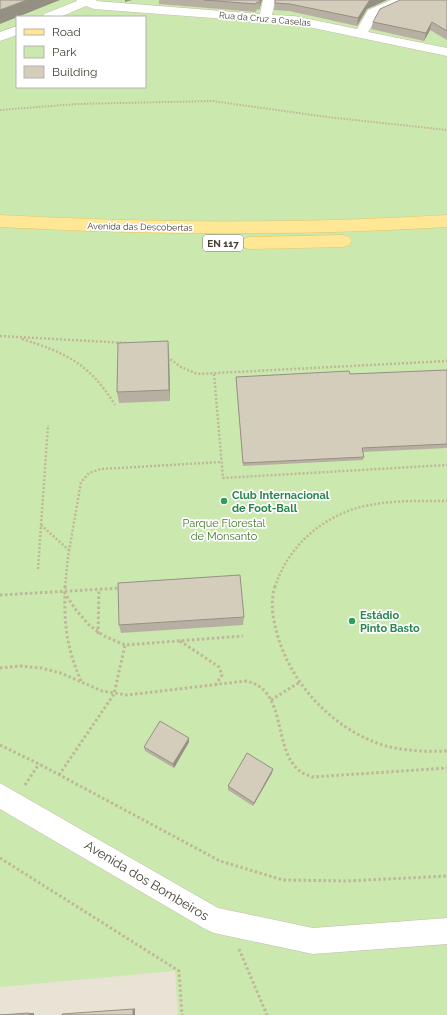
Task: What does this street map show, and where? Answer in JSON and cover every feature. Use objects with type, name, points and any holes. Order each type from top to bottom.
[{"type":"main road","name":"Avenida das Descobertas","points":[[0,221],[94,227],[205,229],[336,226],[447,221]]},
{"type":"main road","name":"Avenida das Descobertas","points":[[0,236],[97,242],[213,243],[302,243],[447,236]]},
{"type":"street","points":[[265,18],[269,0]]},
{"type":"street","points":[[362,33],[373,13],[401,0]]},
{"type":"street","points":[[51,16],[86,1]]},
{"type":"street","name":"Rua da Cruz a Caselas","points":[[86,1],[94,5],[294,20],[447,52]]},
{"type":"street","points":[[0,37],[16,30]]},
{"type":"street","name":"Avenida dos Bombeiros","points":[[0,795],[214,920],[313,941],[447,931]]},
{"type":"path","points":[[0,110],[77,104],[212,101],[327,117],[447,130]]},
{"type":"path","points":[[0,336],[128,343]]},
{"type":"path","points":[[17,337],[69,356],[85,366],[108,390],[115,405]]},
{"type":"path","points":[[162,353],[189,371],[197,374],[447,361]]},
{"type":"path","points":[[214,374],[223,478],[447,465]]},
{"type":"path","points":[[38,569],[48,425]]},
{"type":"path","points":[[82,682],[70,656],[64,619],[64,591],[81,482],[89,473],[101,469],[222,462]]},
{"type":"path","points":[[447,501],[378,504],[355,509],[333,518],[312,531],[295,547],[282,566],[274,590],[273,618],[279,643],[290,669],[308,694],[329,714],[353,730],[378,743],[400,749],[423,752],[447,751]]},
{"type":"path","points":[[41,525],[70,551]]},
{"type":"path","points":[[0,595],[122,588]]},
{"type":"path","points":[[98,634],[99,589]]},
{"type":"path","points":[[64,591],[77,613],[98,634],[112,641],[125,645],[243,636]]},
{"type":"path","points":[[179,641],[219,667],[222,675],[216,684]]},
{"type":"path","points":[[59,775],[114,694],[125,645]]},
{"type":"path","points":[[0,668],[21,666],[61,672],[102,691],[127,695],[246,681],[255,683],[264,689],[271,700],[288,755],[293,764],[301,772],[312,777],[447,768]]},
{"type":"path","points":[[271,700],[300,682]]},
{"type":"path","points":[[0,745],[220,861],[283,880],[348,881],[447,876]]},
{"type":"path","points":[[0,858],[179,971],[182,1015]]},
{"type":"path","points":[[227,923],[267,1015]]},
{"type":"shaded area","points":[[180,969],[184,1015],[0,1015],[0,979]]},
{"type":"green space","name":"Parque Florestal de Monsanto","points":[[0,0],[447,0],[447,1015],[178,1015],[175,971],[0,987]]},
{"type":"building","points":[[0,0],[27,0],[0,10]]},
{"type":"building","points":[[204,0],[260,0],[260,2],[257,2],[256,4]]},
{"type":"building","points":[[275,0],[371,0],[358,18],[290,4],[275,3]]},
{"type":"building","points":[[400,0],[447,0],[447,31],[432,22],[426,33],[373,22],[380,9]]},
{"type":"building","points":[[168,341],[169,390],[117,392],[118,343]]},
{"type":"building","points":[[447,370],[447,444],[362,448],[364,457],[243,463],[236,377],[349,371],[350,374]]},
{"type":"building","points":[[240,575],[244,617],[119,625],[118,583]]},
{"type":"building","points":[[160,721],[189,738],[173,764],[144,747]]},
{"type":"building","points":[[247,753],[273,769],[254,803],[228,786]]},
{"type":"building","points":[[133,1009],[133,1015],[62,1015],[62,1014]]},
{"type":"building","points":[[29,1013],[29,1015],[0,1015]]},
{"type":"place","name":"Club Internacional de Foot-Ball","points":[[224,501]]},
{"type":"place","name":"Estádio Pinto Basto","points":[[352,621]]}]
